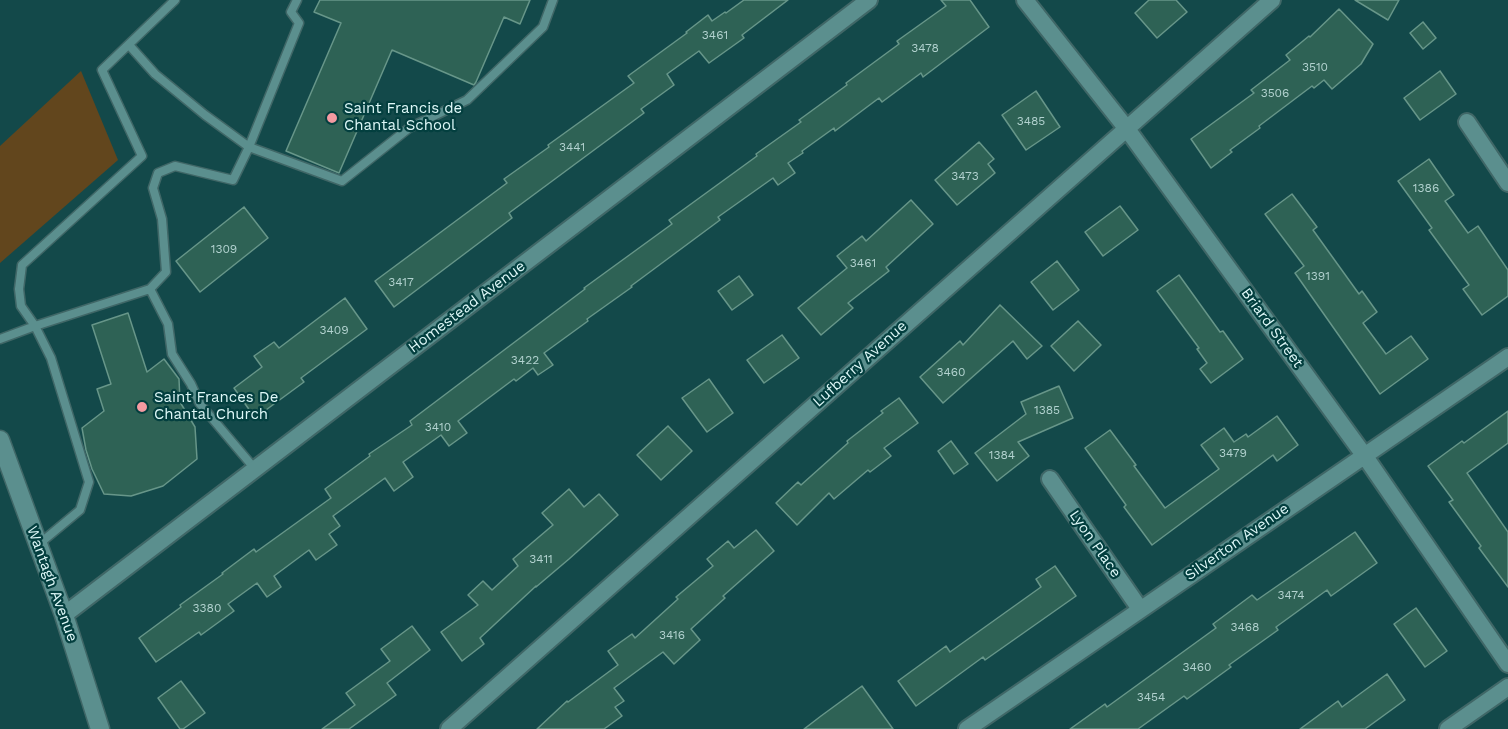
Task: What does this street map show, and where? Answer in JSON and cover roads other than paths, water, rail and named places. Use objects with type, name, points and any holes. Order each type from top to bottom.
[{"type":"main road","name":"Wantagh Avenue","points":[[0,440],[64,615],[100,729]]},
{"type":"street","name":"Homestead Avenue","points":[[64,615],[869,0]]},
{"type":"street","name":"Briard Street","points":[[1025,0],[1127,129],[1364,455],[1508,664]]},
{"type":"street","name":"Lufberry Avenue","points":[[449,729],[1272,0]]},
{"type":"street","points":[[1467,122],[1508,183]]},
{"type":"street","name":"Silverton Avenue","points":[[967,729],[1508,357]]},
{"type":"street","name":"Lyon Place","points":[[1050,479],[1140,609]]},
{"type":"street","points":[[1448,729],[1508,687]]},
{"type":"lane","points":[[39,545],[80,510],[89,482],[51,358],[35,326],[21,306],[19,289],[22,266],[142,156],[102,70],[175,0]]},
{"type":"lane","points":[[0,339],[150,289],[166,272],[162,219],[153,188],[158,173],[175,166],[233,180],[249,147],[299,23],[291,12],[297,0]]},
{"type":"lane","points":[[129,45],[154,74],[249,147],[342,181],[409,128],[467,100],[543,27],[553,0]]},
{"type":"lane","points":[[150,289],[168,324],[172,354],[191,384],[200,404],[255,469]]},
{"type":"place","name":"Saint Francis de Chantal School","points":[[332,118]]},
{"type":"place","name":"Saint Frances De Chantal Church","points":[[142,407]]}]
